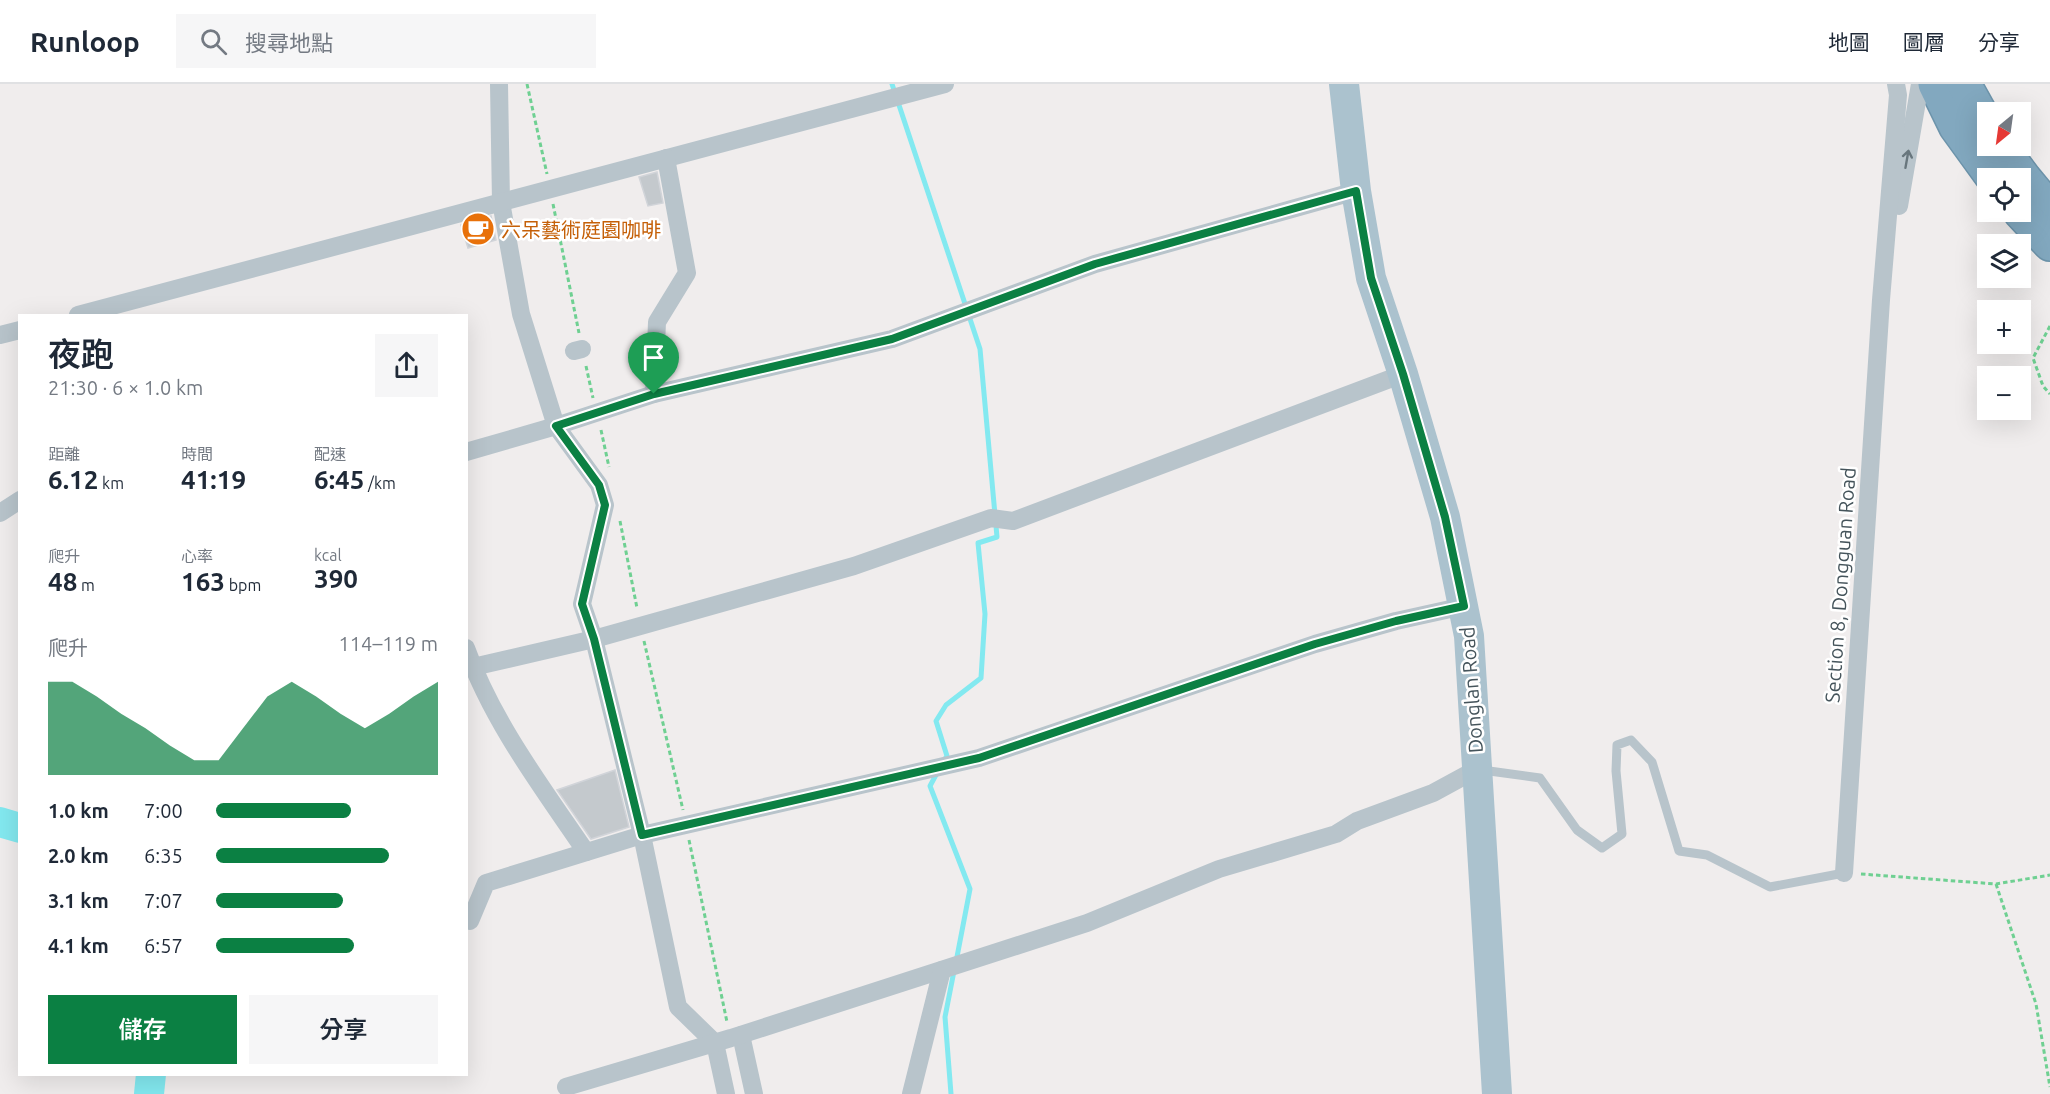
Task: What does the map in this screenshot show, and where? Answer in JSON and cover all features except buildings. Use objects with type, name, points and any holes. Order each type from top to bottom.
[{"type":"highway","points":[[1935,84],[1956,127],[1986,168]]},
{"type":"highway","points":[[1964,84],[1977,107]]},
{"type":"highway","points":[[2008,156],[2050,209]]},
{"type":"highway","points":[[2029,222],[2050,244]]},
{"type":"main road","name":"Donglan Road","points":[[1344,84],[1356,191],[1371,278],[1403,374],[1445,517],[1469,636],[1497,1094]]},
{"type":"street","points":[[499,84],[501,202],[520,314],[556,426],[599,485],[605,505],[582,604],[594,639],[642,835],[678,1006],[729,1038],[754,1094]]},
{"type":"street","points":[[82,314],[945,84]]},
{"type":"street","name":"Section 8, Dongguan Road","points":[[1844,873],[1881,300],[1898,95],[1896,84]]},
{"type":"street","name":"Section 8, Dongguan Road","points":[[1881,300],[1920,84]]},
{"type":"street","points":[[654,394],[657,322],[687,273],[666,158]]},
{"type":"street","points":[[468,451],[654,394],[892,339],[1095,264],[1356,191]]},
{"type":"street","points":[[0,335],[18,330]]},
{"type":"street","points":[[473,668],[594,639],[854,566],[991,518],[1013,521],[1403,374]]},
{"type":"street","points":[[0,513],[18,501]]},
{"type":"street","points":[[470,921],[486,883],[642,835],[979,758],[1315,644],[1396,621],[1464,606]]},
{"type":"street","points":[[468,654],[473,668],[515,749],[586,852]]},
{"type":"street","points":[[566,1087],[729,1038],[1087,923],[1219,869],[1336,834],[1357,821],[1433,793],[1477,769]]},
{"type":"street","points":[[911,1094],[942,970]]},
{"type":"street","points":[[726,1094],[729,1038]]},
{"type":"lane","points":[[1477,769],[1540,778],[1577,830],[1602,848],[1623,834],[1616,771],[1617,745],[1631,740],[1652,762],[1679,852],[1707,855],[1770,887],[1844,873]]},
{"type":"path","points":[[527,84],[550,190],[578,350],[593,400]]},
{"type":"path","points":[[2050,326],[2033,358],[2043,386],[2050,394]]},
{"type":"path","points":[[601,427],[610,474]]},
{"type":"path","points":[[620,520],[729,1038]]},
{"type":"path","points":[[1844,873],[1996,884],[2050,875]]},
{"type":"path","points":[[1996,884],[2036,1004],[2050,1087]]},
{"type":"waterway","points":[[892,84],[980,349],[997,537],[978,543],[985,614],[981,678],[946,705],[936,721],[947,756],[943,762]]},
{"type":"waterway","points":[[937,773],[930,786],[970,889],[956,962]]},
{"type":"waterway","points":[[0,822],[18,827]]},
{"type":"waterway","points":[[951,1094],[945,1017],[954,971]]},
{"type":"waterway","points":[[149,1094],[151,1076]]},
{"type":"place","name":"六呆藝術庭園咖啡","points":[[478,229]]},
{"type":"route","points":[[1356,191],[1371,278],[1403,374],[1445,517],[1464,606],[1396,621],[1315,644],[979,758],[642,835],[594,639],[582,604],[605,505],[599,485],[556,426],[654,394],[892,339],[1095,264],[1356,191]]}]
